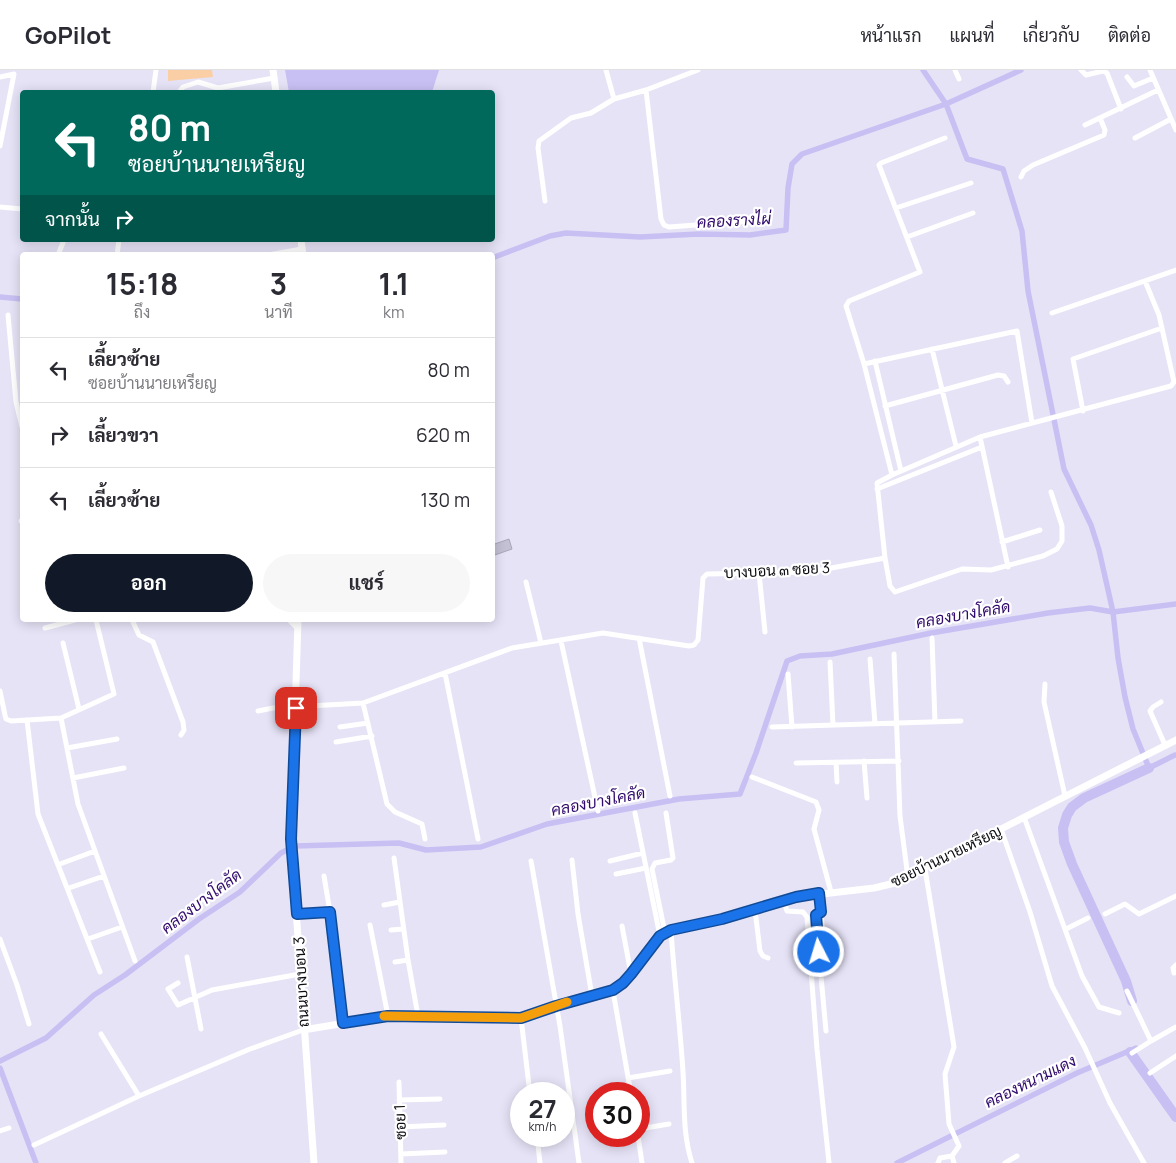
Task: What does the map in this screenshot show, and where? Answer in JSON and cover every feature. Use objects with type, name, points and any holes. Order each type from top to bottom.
[{"type":"street","points":[[153,90],[156,70]]},
{"type":"street","points":[[273,70],[276,90]]},
{"type":"street","points":[[606,70],[614,99]]},
{"type":"street","points":[[545,200],[538,148],[540,141],[570,118],[591,112],[614,99],[646,90],[698,70]]},
{"type":"street","points":[[955,70],[958,79]]},
{"type":"street","points":[[1081,70],[1086,75],[1103,71],[1107,72],[1121,108]]},
{"type":"street","points":[[1150,70],[1176,130]]},
{"type":"street","points":[[0,76],[14,74],[0,146]]},
{"type":"street","points":[[1128,77],[1134,86],[1153,78]]},
{"type":"street","points":[[180,90],[182,87],[198,82],[218,88],[274,78]]},
{"type":"street","points":[[646,90],[661,219],[664,225],[669,228],[750,221]]},
{"type":"street","points":[[1085,124],[1158,90]]},
{"type":"street","points":[[1021,177],[1024,171],[1033,165],[1104,135],[1105,130],[1100,118]]},
{"type":"street","points":[[1134,138],[1170,119]]},
{"type":"street","points":[[892,475],[864,364],[846,306],[849,301],[920,272],[879,169],[881,162],[945,138]]},
{"type":"street","points":[[896,208],[971,183]]},
{"type":"street","points":[[0,207],[20,209]]},
{"type":"street","points":[[907,236],[973,212]]},
{"type":"street","points":[[1052,313],[1176,270]]},
{"type":"street","points":[[1051,492],[1062,526],[1062,541],[1060,546],[1053,552],[991,570],[962,569],[895,592],[890,586],[885,558],[877,481],[980,437],[1171,386],[1174,382],[1159,315],[1144,281]]},
{"type":"street","points":[[8,315],[16,402],[20,419]]},
{"type":"street","points":[[1083,411],[1074,359],[1162,328]]},
{"type":"street","points":[[864,364],[1017,331],[1032,423]]},
{"type":"street","points":[[932,349],[956,446]]},
{"type":"street","points":[[875,361],[902,471]]},
{"type":"street","points":[[885,406],[998,375],[1004,376],[1008,382]]},
{"type":"street","points":[[980,437],[1008,566]]},
{"type":"street","points":[[877,489],[982,447]]},
{"type":"street","points":[[1002,542],[1040,530]]},
{"type":"street","name":"บางบอน ๓ ซอย 3","points":[[258,711],[273,708],[363,703],[512,648],[607,633],[689,646],[694,645],[698,640],[702,580],[705,575],[710,573],[810,572],[885,558]]},
{"type":"street","points":[[759,572],[765,632]]},
{"type":"street","points":[[526,582],[540,644]]},
{"type":"street","points":[[45,628],[68,622]]},
{"type":"street","points":[[0,691],[6,718],[11,721],[61,718],[112,695],[114,692],[96,622]]},
{"type":"street","points":[[133,622],[139,635],[153,642],[183,722],[184,730],[181,735]]},
{"type":"street","points":[[291,622],[298,629]]},
{"type":"street","name":"ถนนบางบอน 3","points":[[298,622],[291,839],[314,1163]]},
{"type":"street","points":[[638,638],[670,796]]},
{"type":"street","points":[[932,638],[935,722]]},
{"type":"street","points":[[561,640],[598,810]]},
{"type":"street","points":[[63,643],[79,710]]},
{"type":"street","points":[[894,654],[900,816],[908,878]]},
{"type":"street","points":[[870,659],[875,724]]},
{"type":"street","points":[[830,662],[833,725]]},
{"type":"street","points":[[445,673],[478,838]]},
{"type":"street","points":[[788,674],[792,727]]},
{"type":"street","points":[[1045,684],[1044,702],[1064,796]]},
{"type":"street","points":[[1162,702],[1153,706],[1150,711],[1165,745]]},
{"type":"street","points":[[363,703],[387,804],[395,812],[422,824],[425,839]]},
{"type":"street","points":[[61,718],[78,804],[135,962]]},
{"type":"street","points":[[27,720],[38,814],[60,864],[100,972]]},
{"type":"street","points":[[772,727],[962,721]]},
{"type":"street","points":[[340,727],[368,723]]},
{"type":"street","points":[[336,742],[372,736]]},
{"type":"street","points":[[67,748],[118,739]]},
{"type":"street","name":"ซอยบ้านนายเหรียญ","points":[[666,933],[819,893],[884,886],[908,878],[1144,754],[1176,740]]},
{"type":"street","points":[[796,763],[899,760]]},
{"type":"street","points":[[864,761],[867,798]]},
{"type":"street","points":[[836,762],[837,782]]},
{"type":"street","points":[[73,778],[124,768]]},
{"type":"street","points":[[752,777],[816,802],[819,810],[814,829],[831,892]]},
{"type":"street","points":[[666,812],[673,858],[655,863],[652,868],[666,933],[676,1004],[683,1072],[684,1130],[692,1163]]},
{"type":"street","points":[[635,813],[646,868],[666,933]]},
{"type":"street","points":[[1024,817],[1082,976],[1099,1007],[1119,1013]]},
{"type":"street","points":[[1001,829],[1030,912],[1052,986],[1110,1103],[1144,1163]]},
{"type":"street","points":[[60,864],[95,851]]},
{"type":"street","points":[[610,861],[643,853]]},
{"type":"street","points":[[394,858],[403,929],[418,1016]]},
{"type":"street","points":[[572,860],[578,914],[592,996]]},
{"type":"street","points":[[531,861],[556,1006],[579,1163]]},
{"type":"street","points":[[616,874],[646,868]]},
{"type":"street","points":[[925,868],[954,1047],[945,1074],[951,1130],[958,1140],[959,1146],[952,1156],[940,1158],[938,1163]]},
{"type":"street","points":[[69,888],[104,876]]},
{"type":"street","points":[[324,876],[343,1023]]},
{"type":"street","points":[[819,893],[823,934],[827,942]]},
{"type":"street","points":[[1105,914],[1125,904],[1139,914],[1176,896]]},
{"type":"street","points":[[784,901],[788,911],[802,912],[807,917],[817,1049],[829,1163]]},
{"type":"street","points":[[384,905],[400,902]]},
{"type":"street","points":[[755,910],[760,951],[763,956],[768,958]]},
{"type":"street","points":[[297,914],[330,912]]},
{"type":"street","points":[[821,912],[816,915],[816,921],[826,1031]]},
{"type":"street","points":[[1066,929],[1088,918]]},
{"type":"street","points":[[370,925],[388,1016]]},
{"type":"street","points":[[622,926],[631,974]]},
{"type":"street","points":[[88,939],[122,927]]},
{"type":"street","points":[[391,930],[403,929]]},
{"type":"street","points":[[34,1146],[139,1096],[250,1048],[304,1030],[388,1016],[521,1018],[613,990],[623,983],[666,933]]},
{"type":"street","points":[[0,939],[18,985],[29,1024]]},
{"type":"street","points":[[187,957],[196,996],[200,1029]]},
{"type":"street","points":[[395,962],[408,960]]},
{"type":"street","points":[[1174,974],[1173,968],[1176,965]]},
{"type":"street","points":[[178,983],[168,989],[176,1005],[212,990],[300,974]]},
{"type":"street","points":[[613,990],[629,1082]]},
{"type":"street","points":[[1127,990],[1151,1041]]},
{"type":"street","points":[[521,1018],[529,1082]]},
{"type":"street","points":[[1132,1052],[1176,1027]]},
{"type":"street","points":[[101,1034],[139,1096]]},
{"type":"street","points":[[1150,1073],[1176,1056]]},
{"type":"street","points":[[628,1078],[670,1071]]},
{"type":"street","name":"ซอย 1","points":[[399,1082],[401,1163]]},
{"type":"street","points":[[400,1100],[440,1099]]},
{"type":"street","points":[[650,1127],[670,1124]]},
{"type":"street","points":[[400,1126],[444,1125]]},
{"type":"street","points":[[0,1131],[9,1128]]},
{"type":"street","points":[[538,1147],[540,1163]]},
{"type":"street","points":[[640,1147],[642,1163]]},
{"type":"street","points":[[401,1154],[445,1152]]},
{"type":"street","points":[[952,1156],[954,1163]]},
{"type":"street","points":[[1005,1163],[1017,1156]]},
{"type":"shaded area","points":[[168,70],[212,70],[213,77],[168,81]]},
{"type":"shaded area","points":[[285,70],[439,70],[433,90],[289,90]]},
{"type":"building","points":[[509,539],[512,549],[495,555],[495,544]]},
{"type":"waterway","points":[[923,70],[946,104],[967,159],[1003,169],[1022,231],[1028,291],[1064,469],[1091,525],[1099,550],[1113,612],[1118,658],[1133,729],[1149,768],[1175,755]]},
{"type":"waterway","name":"คลองรางไผ่","points":[[495,257],[550,236],[566,233],[640,237],[699,234],[750,235],[786,230],[788,188],[792,164],[802,154],[946,104],[1021,70]]},
{"type":"waterway","name":"คลองรางไผ่","points":[[0,297],[20,299]]},
{"type":"waterway","name":"คลองบางโคลัด","points":[[0,1061],[46,1038],[94,995],[125,975],[199,919],[240,892],[281,853],[295,846],[399,843],[426,850],[481,847],[547,824],[679,799],[740,794],[787,661],[800,656],[832,654],[931,633],[1048,613],[1090,608],[1113,612],[1176,604]]},
{"type":"waterway","points":[[1132,1001],[1126,981],[1072,864],[1064,842],[1063,828],[1072,807],[1084,798],[1149,768]]},
{"type":"waterway","name":"คลองหนามแดง","points":[[897,1163],[1077,1073],[1136,1048]]},
{"type":"waterway","points":[[1130,1052],[1176,1117]]},
{"type":"waterway","name":"คลองหนามแดง","points":[[0,1068],[36,1163]]},
{"type":"slow traffic","points":[[384,1016],[521,1018],[567,1002]]},
{"type":"route","points":[[296,708],[291,839],[297,914],[330,912],[343,1023],[376,1016],[521,1018],[613,990],[631,974],[660,936],[671,930],[722,919],[796,897],[819,893],[821,912],[816,915],[816,921],[819,952]]}]
